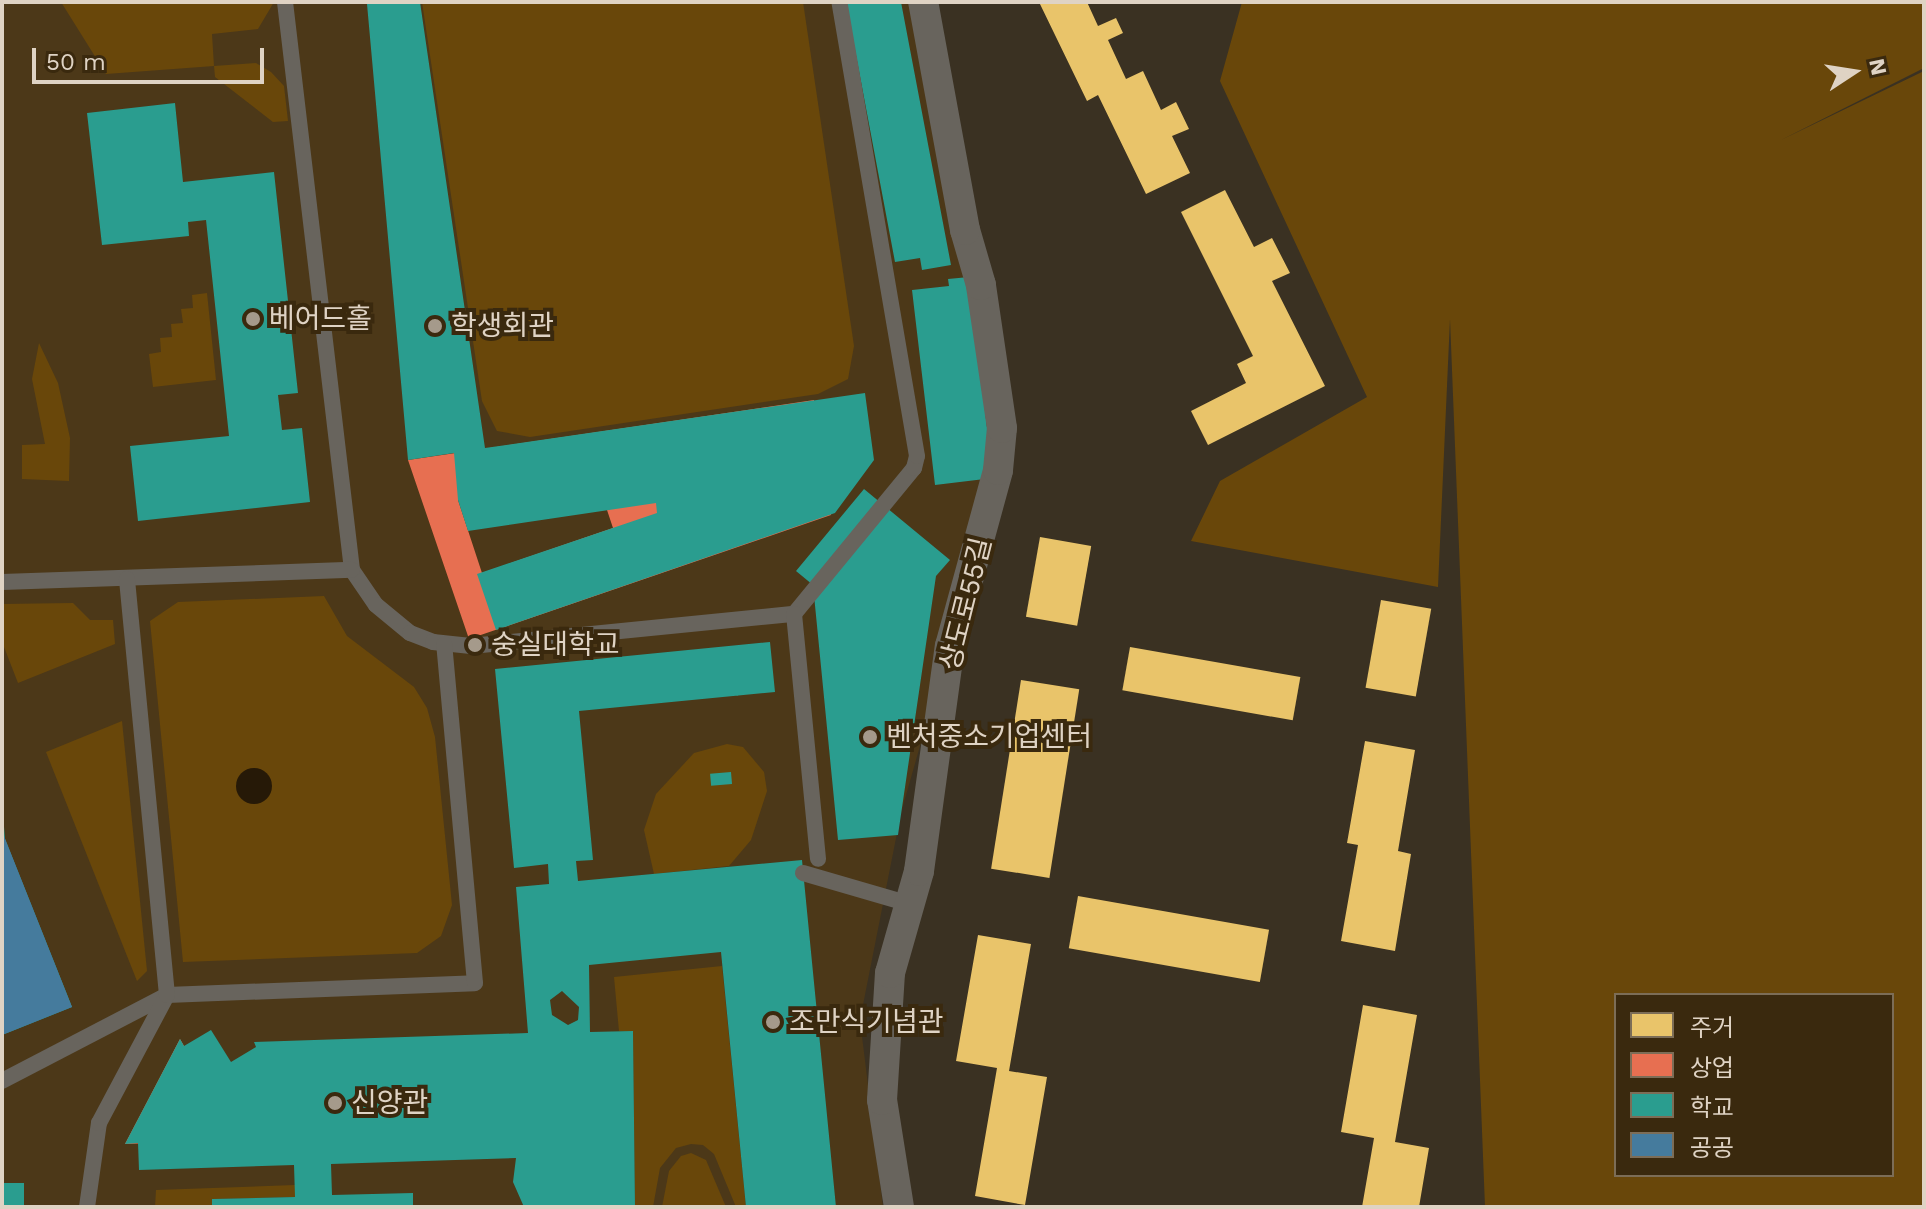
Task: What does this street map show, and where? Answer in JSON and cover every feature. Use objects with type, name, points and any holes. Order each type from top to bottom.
[{"type":"street","name":"상도로55길","points":[[899,1207],[882,1100],[884,1029],[890,973],[929,820],[950,646],[995,484],[1002,428],[981,285],[965,230],[923,2]]},
{"type":"lane","points":[[285,2],[352,570],[391,620],[410,633],[444,644],[471,646],[794,614],[914,468],[917,456],[839,2]]},
{"type":"lane","points":[[2,582],[352,570]]},
{"type":"lane","points":[[87,1207],[99,1123],[167,995],[127,579]]},
{"type":"lane","points":[[794,614],[818,859]]},
{"type":"lane","points":[[2,1081],[167,995],[475,983],[444,644]]},
{"type":"lane","points":[[803,873],[910,904]]},
{"type":"shaded area","name":"숭실대학교","points":[[2,2],[910,2],[973,277],[996,478],[901,813],[860,1020],[883,1207],[2,1207]]},
{"type":"shaded area","points":[[61,2],[274,2],[258,29],[212,34],[214,66],[106,74]]},
{"type":"shaded area","points":[[422,2],[803,2],[854,346],[848,379],[818,394],[530,437],[497,431],[482,401]]},
{"type":"shaded area","points":[[1242,2],[1924,2],[1924,68],[1781,140],[1924,71],[1924,1207],[1485,1207],[1450,319],[1438,587],[1191,541],[1220,481],[1367,397],[1220,81]]},
{"type":"shaded area","points":[[256,63],[271,72],[284,86],[288,121],[273,122],[215,77],[214,66]]},
{"type":"shaded area","points":[[207,293],[216,380],[153,387],[149,354],[161,352],[160,338],[172,337],[171,324],[183,323],[181,309],[193,308],[192,295]]},
{"type":"shaded area","points":[[39,343],[58,383],[70,438],[69,481],[22,479],[22,445],[45,444],[32,379]]},
{"type":"shaded area","points":[[324,596],[347,636],[414,687],[427,708],[435,737],[452,905],[441,936],[417,953],[183,962],[150,621],[178,602]]},
{"type":"shaded area","points":[[73,603],[90,620],[113,620],[115,644],[18,683],[4,647],[3,604]]},
{"type":"shaded area","points":[[122,721],[147,971],[137,981],[46,752]]},
{"type":"shaded area","points":[[727,744],[743,747],[764,772],[767,791],[751,840],[729,866],[654,874],[644,830],[656,794],[694,753]]},
{"type":"shaded area","points":[[254,768],[267,773],[272,786],[267,799],[254,804],[241,799],[236,786],[241,773]]},
{"type":"shaded area","points":[[722,966],[746,1207],[736,1207],[714,1154],[703,1145],[691,1144],[676,1148],[660,1168],[653,1207],[635,1207],[633,1032],[619,1031],[614,977]]},
{"type":"shaded area","points":[[691,1153],[706,1160],[726,1207],[662,1207],[669,1171],[681,1156]]},
{"type":"shaded area","points":[[295,1185],[295,1197],[212,1199],[212,1207],[155,1207],[156,1190]]},
{"type":"building: 주거","points":[[1039,2],[1087,2],[1098,26],[1116,18],[1123,33],[1108,40],[1126,79],[1143,71],[1161,110],[1176,102],[1189,129],[1172,136],[1190,173],[1146,194],[1098,95],[1087,101]]},
{"type":"building: 주거","points":[[1225,190],[1254,247],[1272,238],[1290,273],[1272,281],[1325,386],[1208,445],[1191,411],[1246,383],[1237,364],[1253,356],[1181,212]]},
{"type":"building: 주거","points":[[1040,537],[1091,546],[1077,626],[1026,617]]},
{"type":"building: 주거","points":[[1381,600],[1431,609],[1416,697],[1366,688]]},
{"type":"building: 주거","points":[[1130,647],[1300,677],[1293,720],[1122,690]]},
{"type":"building: 주거","points":[[1021,680],[1079,689],[1049,878],[991,869]]},
{"type":"building: 주거","points":[[1365,741],[1415,750],[1398,851],[1411,854],[1395,951],[1341,941],[1358,845],[1347,843]]},
{"type":"building: 주거","points":[[1078,896],[1269,930],[1260,982],[1069,948]]},
{"type":"building: 주거","points":[[978,935],[1031,944],[1009,1071],[1047,1077],[1025,1205],[975,1196],[997,1068],[956,1061]]},
{"type":"building: 주거","points":[[1363,1005],[1417,1015],[1395,1142],[1429,1148],[1419,1207],[1362,1207],[1374,1138],[1341,1132]]},
{"type":"building: 상업","points":[[814,400],[831,515],[469,639],[408,460]],"holes":[[[614,477],[623,505],[607,510],[613,528],[482,573],[458,500]]]},
{"type":"building: 상업","points":[[180,1039],[242,1140],[125,1144]]},
{"type":"building: 학교","name":"학생회관","points":[[420,2],[485,448],[865,393],[874,460],[835,513],[496,630],[477,574],[657,513],[656,503],[468,531],[458,500],[454,453],[408,460],[367,4]]},
{"type":"building: 학교","points":[[846,2],[901,2],[951,265],[922,270],[920,258],[895,262]]},
{"type":"building: 학교","name":"베어드홀","points":[[175,103],[183,182],[274,172],[298,393],[278,395],[282,430],[302,428],[310,502],[138,521],[130,446],[229,436],[206,220],[188,222],[189,236],[102,245],[87,113]]},
{"type":"building: 학교","points":[[969,277],[993,478],[935,485],[912,290],[949,286],[948,279]]},
{"type":"building: 학교","name":"벤처중소기업센터","points":[[864,489],[950,560],[936,576],[898,835],[838,840],[813,585],[796,571]]},
{"type":"building: 학교","points":[[770,642],[775,692],[579,711],[593,860],[576,861],[578,881],[802,860],[836,1207],[746,1207],[721,952],[589,965],[590,1032],[633,1031],[635,1207],[524,1207],[513,1182],[516,1158],[331,1164],[332,1195],[413,1193],[413,1207],[212,1207],[212,1199],[295,1197],[294,1165],[139,1170],[138,1143],[125,1144],[180,1039],[184,1046],[211,1030],[231,1062],[256,1047],[254,1042],[528,1033],[516,887],[549,884],[548,864],[514,868],[495,669]],"holes":[[[562,991],[579,1007],[578,1020],[568,1025],[552,1015],[550,1000]]]},
{"type":"building: 학교","points":[[731,772],[732,784],[711,786],[710,774]]},
{"type":"building: 학교","points":[[2,802],[5,839],[72,1007],[2,1035]]},
{"type":"building: 학교","points":[[2,1183],[24,1183],[24,1207],[2,1207]]},
{"type":"building: 공공","points":[[2,831],[72,1007],[2,1035]]},
{"type":"place","name":"베어드홀","points":[[253,319]]},
{"type":"place","name":"학생회관","points":[[435,326]]},
{"type":"place","name":"숭실대학교","points":[[475,645]]},
{"type":"place","name":"벤처중소기업센터","points":[[870,737]]},
{"type":"place","name":"조만식기념관","points":[[773,1022]]},
{"type":"place","name":"신양관","points":[[335,1103]]}]
